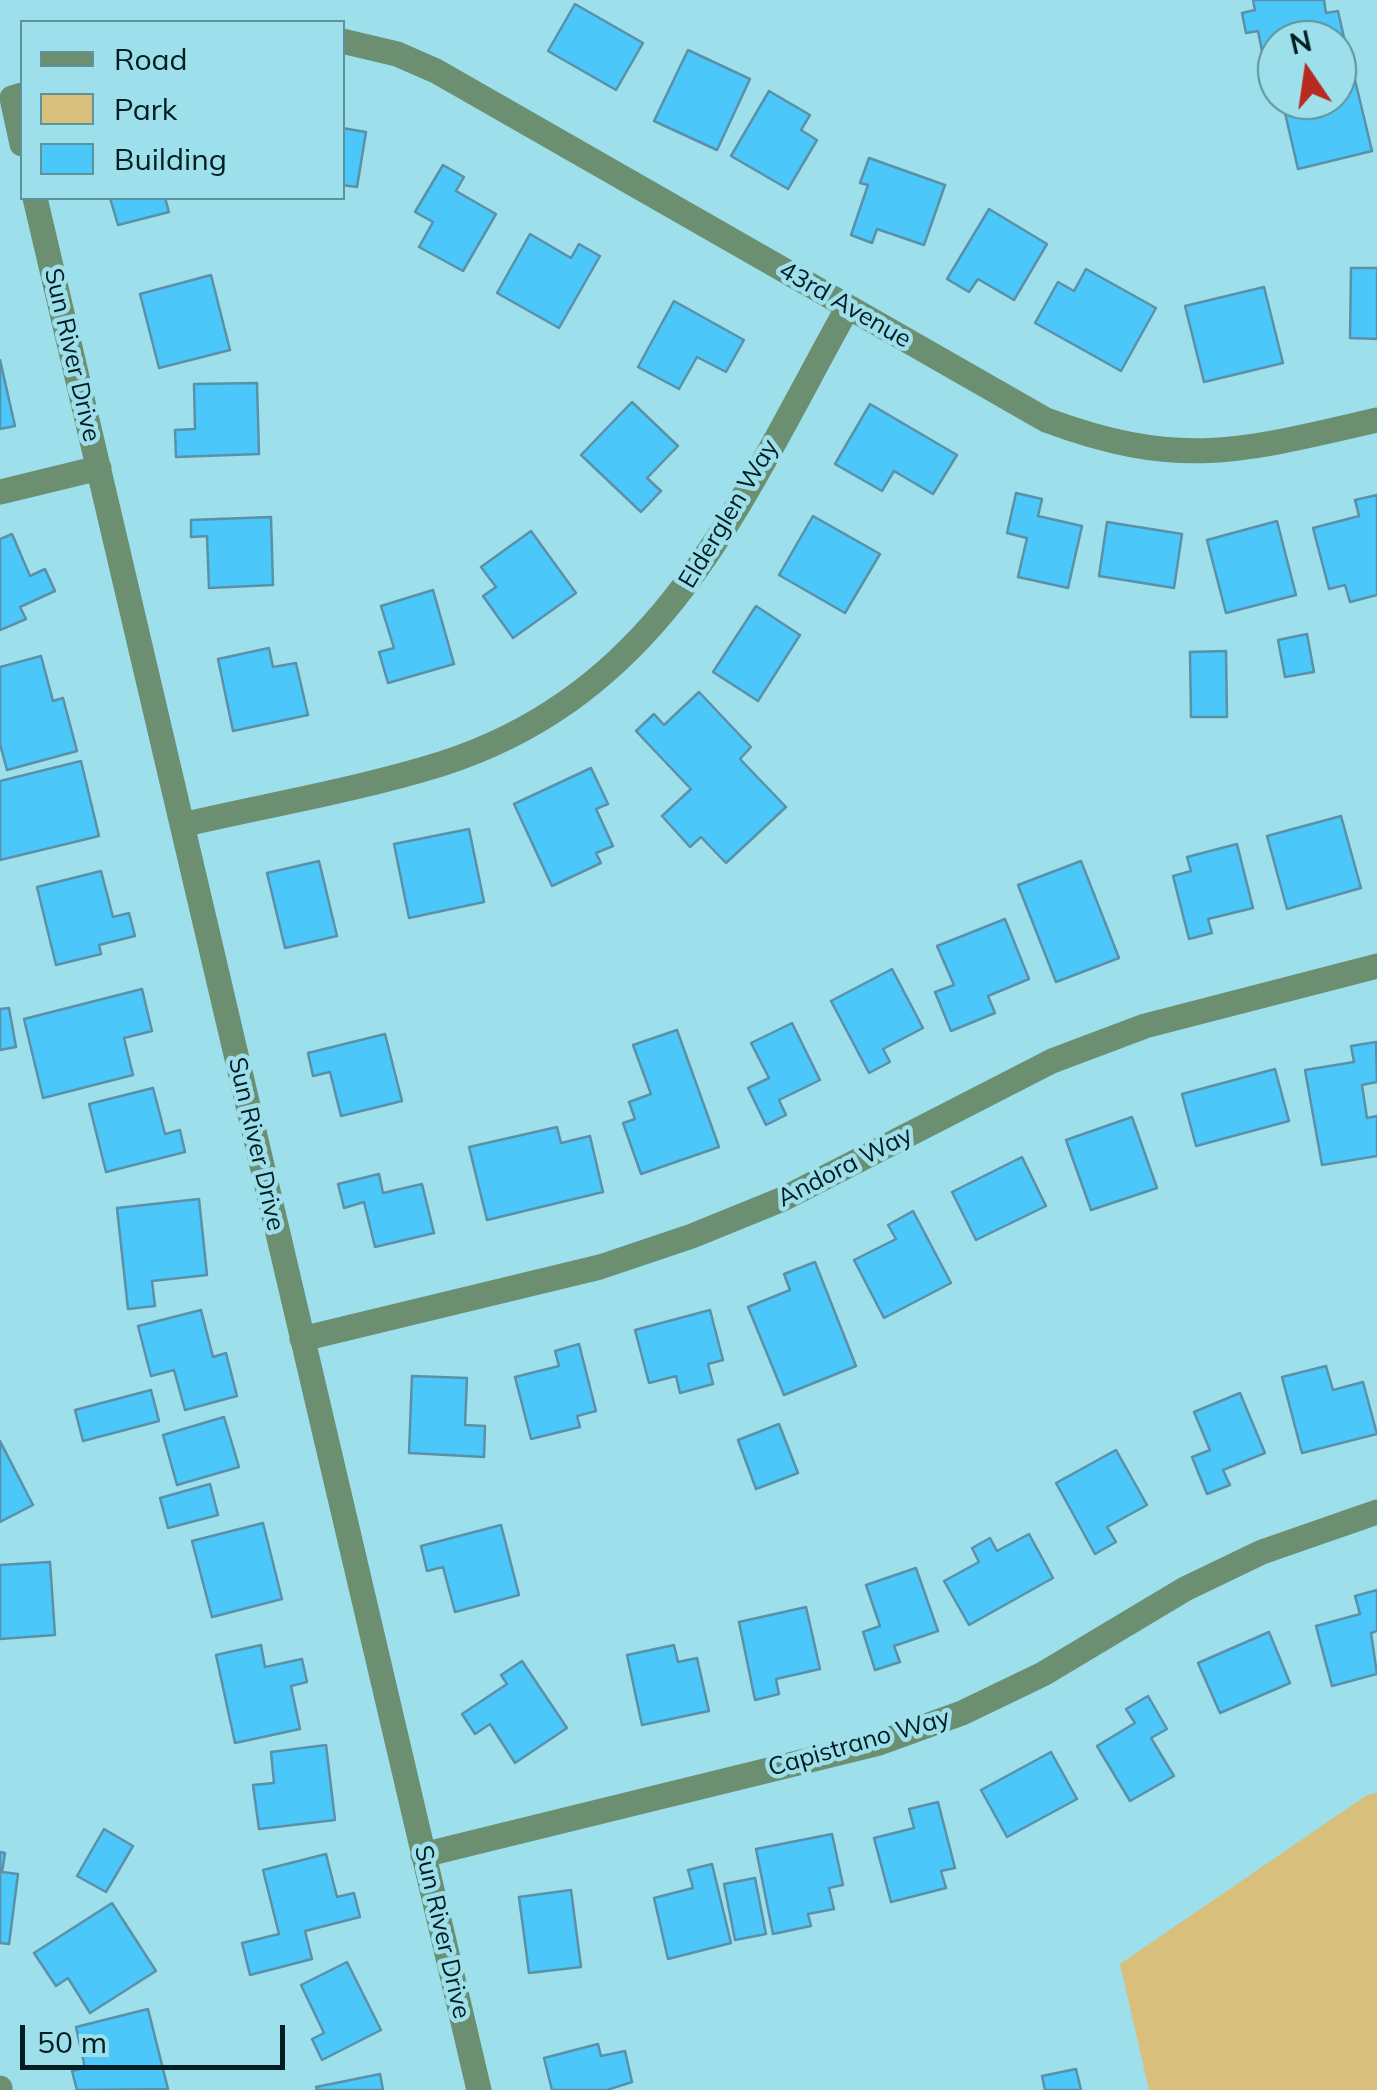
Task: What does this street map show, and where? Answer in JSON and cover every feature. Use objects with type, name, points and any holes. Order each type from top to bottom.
[{"type":"street","name":"43rd Avenue","points":[[345,43],[397,54],[436,72],[1046,420],[1102,440],[1160,452],[1213,453],[1377,420]]},
{"type":"street","points":[[17,96],[20,125]]},
{"type":"street","name":"Sun River Drive","points":[[35,200],[478,2090]]},
{"type":"street","name":"Elderglen Way","points":[[182,826],[440,764],[502,740],[589,688],[633,650],[683,593],[718,540],[848,307]]},
{"type":"street","points":[[0,492],[98,468]]},
{"type":"street","name":"Andora Way","points":[[302,1339],[600,1267],[692,1236],[782,1200],[1052,1061],[1145,1026],[1377,966]]},
{"type":"street","name":"Capistrano Way","points":[[424,1855],[879,1743],[962,1713],[1043,1674],[1185,1588],[1262,1552],[1377,1512]]},
{"type":"green space","points":[[1377,1793],[1377,2090],[1149,2090],[1120,1964],[1367,1795]]},
{"type":"building","points":[[1253,0],[1324,0],[1326,13],[1338,11],[1340,20],[1257,20],[1257,31],[1246,33],[1242,13],[1255,10]]},
{"type":"building","points":[[575,4],[643,43],[616,90],[548,51]]},
{"type":"building","points":[[688,50],[750,79],[717,150],[654,121]]},
{"type":"building","points":[[1357,88],[1372,151],[1298,169],[1287,120],[1357,120]]},
{"type":"building","points":[[769,91],[810,115],[801,130],[817,140],[788,189],[731,156]]},
{"type":"building","points":[[345,128],[366,132],[357,187],[345,185]]},
{"type":"building","points":[[869,158],[945,185],[924,245],[877,229],[872,243],[851,235],[868,185],[860,183]]},
{"type":"building","points":[[443,165],[464,177],[456,191],[496,214],[463,271],[419,247],[433,222],[415,212]]},
{"type":"building","points":[[111,200],[166,200],[169,212],[118,225]]},
{"type":"building","points":[[989,209],[1047,244],[1014,300],[978,279],[969,292],[947,279]]},
{"type":"building","points":[[530,234],[571,258],[579,244],[600,256],[559,328],[497,293]]},
{"type":"building","points":[[1351,268],[1377,268],[1377,339],[1350,338]]},
{"type":"building","points":[[1086,269],[1156,308],[1121,371],[1035,323],[1058,282],[1074,291]]},
{"type":"building","points":[[211,275],[230,350],[159,368],[140,294]]},
{"type":"building","points":[[1264,287],[1283,363],[1204,382],[1185,306]]},
{"type":"building","points":[[674,301],[744,340],[726,372],[697,357],[679,389],[638,367]]},
{"type":"building","points":[[0,360],[15,426],[0,429]]},
{"type":"building","points":[[257,383],[259,454],[176,457],[175,430],[195,429],[194,384]]},
{"type":"building","points":[[632,402],[678,446],[647,478],[661,491],[641,512],[581,455]]},
{"type":"building","points":[[870,404],[957,455],[933,494],[894,471],[882,491],[835,464]]},
{"type":"building","points":[[1016,493],[1042,499],[1038,516],[1082,526],[1068,588],[1018,577],[1027,538],[1007,533]]},
{"type":"building","points":[[1377,495],[1377,595],[1350,602],[1345,585],[1329,589],[1313,528],[1359,516],[1355,500]]},
{"type":"building","points":[[813,516],[880,554],[845,613],[779,575]]},
{"type":"building","points":[[271,517],[273,585],[209,588],[207,536],[191,537],[191,520]]},
{"type":"building","points":[[1277,521],[1296,595],[1226,613],[1207,540]]},
{"type":"building","points":[[1107,522],[1182,534],[1174,588],[1099,576]]},
{"type":"building","points":[[531,531],[576,593],[513,638],[483,596],[496,587],[481,567]]},
{"type":"building","points":[[12,534],[30,576],[45,569],[55,591],[20,607],[26,619],[0,630],[0,539]]},
{"type":"building","points":[[433,590],[454,664],[388,683],[379,652],[394,648],[381,606]]},
{"type":"building","points":[[756,606],[800,635],[758,701],[713,672]]},
{"type":"building","points":[[1307,634],[1314,672],[1285,677],[1278,640]]},
{"type":"building","points":[[269,648],[273,667],[296,663],[308,715],[233,731],[218,659]]},
{"type":"building","points":[[1226,651],[1227,717],[1191,717],[1190,652]]},
{"type":"building","points":[[41,656],[53,701],[63,698],[77,751],[7,770],[0,744],[0,667]]},
{"type":"building","points":[[699,692],[751,747],[740,759],[786,807],[726,863],[701,837],[690,847],[662,816],[691,789],[636,731],[654,714],[664,725]]},
{"type":"building","points":[[81,761],[99,836],[0,860],[0,781]]},
{"type":"building","points":[[591,768],[608,804],[596,809],[613,846],[596,853],[601,863],[552,886],[514,804]]},
{"type":"building","points":[[1341,816],[1361,888],[1287,909],[1267,836]]},
{"type":"building","points":[[469,829],[484,902],[409,918],[394,844]]},
{"type":"building","points":[[1237,844],[1253,908],[1208,919],[1212,933],[1189,939],[1173,876],[1191,871],[1187,857]]},
{"type":"building","points":[[319,861],[337,936],[285,948],[267,873]]},
{"type":"building","points":[[1081,861],[1119,958],[1056,982],[1018,885]]},
{"type":"building","points":[[101,871],[113,917],[129,913],[135,936],[99,945],[101,954],[56,965],[37,887]]},
{"type":"building","points":[[1005,919],[1029,979],[988,996],[995,1013],[951,1031],[935,992],[954,985],[937,946]]},
{"type":"building","points":[[892,969],[923,1028],[883,1049],[890,1062],[869,1073],[831,1001]]},
{"type":"building","points":[[142,989],[152,1031],[124,1038],[133,1075],[43,1098],[24,1019]]},
{"type":"building","points":[[9,1008],[16,1047],[0,1050],[0,1009]]},
{"type":"building","points":[[792,1023],[820,1080],[779,1100],[786,1115],[766,1125],[748,1088],[769,1078],[751,1043]]},
{"type":"building","points":[[677,1030],[719,1147],[641,1174],[623,1123],[635,1119],[629,1102],[651,1094],[633,1045]]},
{"type":"building","points":[[385,1034],[402,1101],[341,1116],[330,1072],[313,1076],[308,1053]]},
{"type":"building","points":[[1376,1042],[1377,1082],[1362,1085],[1367,1118],[1377,1116],[1377,1156],[1322,1165],[1305,1070],[1354,1062],[1351,1046]]},
{"type":"building","points":[[1275,1069],[1289,1121],[1196,1146],[1182,1094]]},
{"type":"building","points":[[153,1088],[165,1134],[180,1130],[185,1152],[106,1172],[89,1104]]},
{"type":"building","points":[[1132,1117],[1157,1188],[1091,1210],[1066,1140]]},
{"type":"building","points":[[557,1127],[561,1143],[590,1136],[603,1192],[487,1220],[469,1147]]},
{"type":"building","points":[[1022,1157],[1046,1206],[976,1240],[952,1192]]},
{"type":"building","points":[[379,1174],[383,1193],[422,1184],[434,1233],[375,1247],[364,1202],[344,1208],[338,1184]]},
{"type":"building","points":[[199,1199],[207,1275],[152,1281],[155,1306],[128,1309],[117,1208]]},
{"type":"building","points":[[913,1211],[951,1283],[884,1318],[854,1260],[896,1239],[888,1225]]},
{"type":"building","points":[[815,1262],[856,1366],[784,1395],[748,1307],[790,1290],[784,1274]]},
{"type":"building","points":[[201,1310],[213,1357],[226,1353],[237,1396],[185,1410],[174,1370],[151,1376],[138,1326]]},
{"type":"building","points":[[710,1310],[723,1360],[708,1364],[713,1384],[680,1393],[676,1376],[649,1383],[635,1330]]},
{"type":"building","points":[[579,1344],[596,1411],[577,1416],[580,1427],[531,1439],[515,1377],[559,1366],[555,1351]]},
{"type":"building","points":[[1326,1366],[1333,1390],[1363,1382],[1377,1434],[1302,1453],[1282,1377]]},
{"type":"building","points":[[412,1376],[467,1378],[465,1425],[485,1426],[484,1457],[409,1453]]},
{"type":"building","points":[[151,1390],[159,1421],[83,1441],[75,1410]]},
{"type":"building","points":[[1240,1393],[1265,1453],[1223,1470],[1230,1485],[1207,1494],[1192,1457],[1210,1450],[1194,1412]]},
{"type":"building","points":[[224,1417],[239,1467],[177,1485],[163,1435]]},
{"type":"building","points":[[779,1424],[798,1473],[756,1489],[738,1440]]},
{"type":"building","points":[[0,1441],[33,1505],[0,1522]]},
{"type":"building","points":[[1116,1450],[1147,1505],[1107,1527],[1116,1542],[1095,1554],[1056,1483]]},
{"type":"building","points":[[210,1484],[218,1515],[168,1528],[160,1498]]},
{"type":"building","points":[[263,1523],[282,1599],[212,1617],[192,1541]]},
{"type":"building","points":[[501,1525],[519,1595],[455,1612],[443,1567],[427,1571],[421,1546]]},
{"type":"building","points":[[1029,1534],[1053,1578],[969,1625],[944,1581],[979,1562],[972,1548],[990,1538],[997,1551]]},
{"type":"building","points":[[50,1562],[55,1635],[0,1639],[0,1565]]},
{"type":"building","points":[[916,1568],[938,1631],[894,1646],[900,1662],[875,1670],[863,1632],[880,1626],[866,1585]]},
{"type":"building","points":[[1377,1590],[1377,1631],[1371,1633],[1377,1674],[1332,1686],[1316,1626],[1360,1614],[1355,1596]]},
{"type":"building","points":[[806,1607],[820,1669],[776,1679],[779,1694],[755,1700],[739,1622]]},
{"type":"building","points":[[1269,1632],[1290,1683],[1220,1713],[1198,1663]]},
{"type":"building","points":[[261,1645],[265,1667],[302,1659],[307,1682],[291,1686],[300,1729],[235,1743],[216,1655]]},
{"type":"building","points":[[674,1645],[678,1662],[697,1658],[709,1711],[642,1725],[627,1655]]},
{"type":"building","points":[[522,1661],[567,1728],[515,1763],[490,1724],[475,1734],[462,1714],[507,1684],[501,1675]]},
{"type":"building","points":[[1148,1696],[1167,1729],[1151,1738],[1174,1776],[1130,1801],[1097,1746],[1135,1723],[1126,1709]]},
{"type":"building","points":[[326,1745],[335,1820],[259,1829],[253,1785],[274,1783],[271,1752]]},
{"type":"building","points":[[1051,1752],[1077,1799],[1007,1837],[981,1790]]},
{"type":"building","points":[[938,1802],[955,1868],[941,1871],[946,1888],[891,1902],[874,1838],[914,1828],[909,1809]]},
{"type":"building","points":[[104,1829],[133,1846],[106,1892],[77,1876]]},
{"type":"building","points":[[832,1834],[843,1885],[829,1888],[834,1909],[808,1914],[811,1926],[773,1934],[756,1849]]},
{"type":"building","points":[[0,1852],[5,1853],[2,1872],[18,1874],[9,1944],[0,1943]]},
{"type":"building","points":[[326,1854],[337,1897],[354,1893],[360,1917],[305,1931],[312,1959],[250,1975],[242,1943],[279,1934],[263,1870]]},
{"type":"building","points":[[712,1864],[731,1943],[668,1959],[654,1898],[693,1888],[688,1870]]},
{"type":"building","points":[[755,1878],[766,1934],[735,1940],[724,1884]]},
{"type":"building","points":[[571,1890],[581,1967],[529,1973],[519,1897]]},
{"type":"building","points":[[112,1903],[156,1971],[90,2013],[68,1978],[56,1986],[34,1953]]},
{"type":"building","points":[[347,1962],[381,2030],[322,2060],[312,2039],[324,2033],[301,1985]]},
{"type":"building","points":[[148,2009],[168,2089],[77,2090],[72,2071],[85,2068],[76,2027]]},
{"type":"building","points":[[598,2044],[601,2056],[625,2051],[632,2082],[607,2090],[552,2090],[544,2058]]},
{"type":"building","points":[[1076,2069],[1081,2090],[1045,2090],[1042,2076]]},
{"type":"building","points":[[380,2074],[383,2090],[316,2087]]}]
